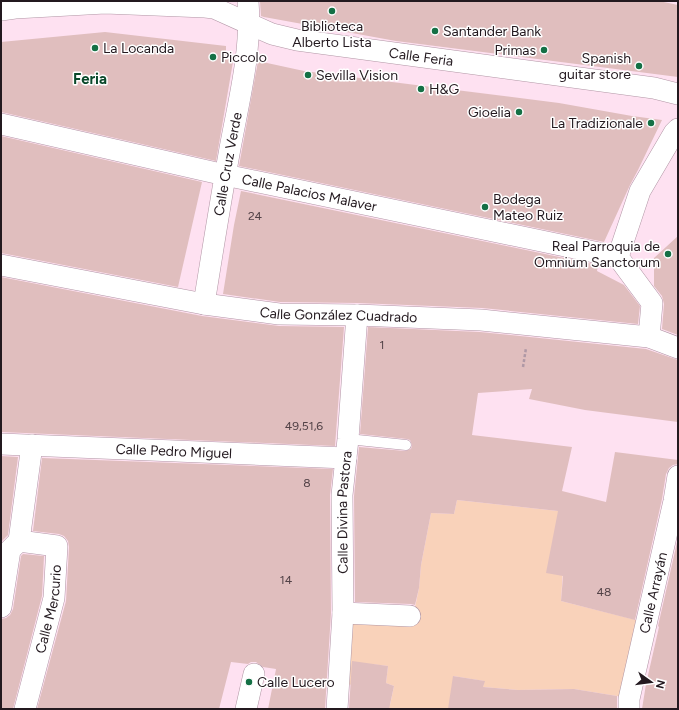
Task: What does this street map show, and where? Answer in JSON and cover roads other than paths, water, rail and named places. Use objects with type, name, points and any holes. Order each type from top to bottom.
[{"type":"street","name":"Calle Cruz Verde","points":[[204,304],[225,175],[248,53],[250,24],[248,1]]},
{"type":"street","name":"Calle Feria","points":[[10,6],[105,3],[214,8],[272,34],[296,40],[654,88],[678,94]]},
{"type":"street","name":"Calle Palacios Malaver","points":[[1,124],[225,175],[618,256]]},
{"type":"street","points":[[649,337],[652,303],[618,256],[640,190],[674,133],[678,129]]},
{"type":"street","name":"Calle González Cuadrado","points":[[1,265],[204,304],[279,314],[481,320],[649,337],[678,348]]},
{"type":"street","name":"Calle Divina Pastora","points":[[337,709],[343,613],[342,495],[358,316]]},
{"type":"street","name":"Calle Pedro Miguel","points":[[1,444],[347,449]]},
{"type":"street","points":[[1,607],[10,550],[19,541],[32,445]]},
{"type":"street","name":"Calle Arrayán","points":[[629,704],[674,501],[678,476]]},
{"type":"street","name":"Calle Mercurio","points":[[19,541],[57,546],[54,598],[24,709]]},
{"type":"street","points":[[343,613],[410,616]]},
{"type":"street","points":[[246,709],[254,674]]},
{"type":"lane","points":[[347,449],[406,445]]},
{"type":"place","name":"Biblioteca Alberto Lista","points":[[332,11]]},
{"type":"place","name":"Santander Bank","points":[[435,31]]},
{"type":"place","name":"La Locanda","points":[[95,48]]},
{"type":"place","name":"Primas","points":[[544,50]]},
{"type":"place","name":"Piccolo","points":[[213,57]]},
{"type":"place","name":"Spanish guitar store","points":[[639,66]]},
{"type":"place","name":"Sevilla Vision","points":[[308,75]]},
{"type":"place","name":"H&G","points":[[421,89]]},
{"type":"place","name":"Gioelia","points":[[519,112]]},
{"type":"place","name":"La Tradizionale","points":[[651,123]]},
{"type":"place","name":"Bodega Mateo Ruiz","points":[[485,207]]},
{"type":"place","name":"Real Parroquia de Omnium Sanctorum","points":[[668,254]]},
{"type":"place","name":"Calle Lucero","points":[[249,682]]},
{"type":"district","name":"Feria","points":[[90,79]]}]
